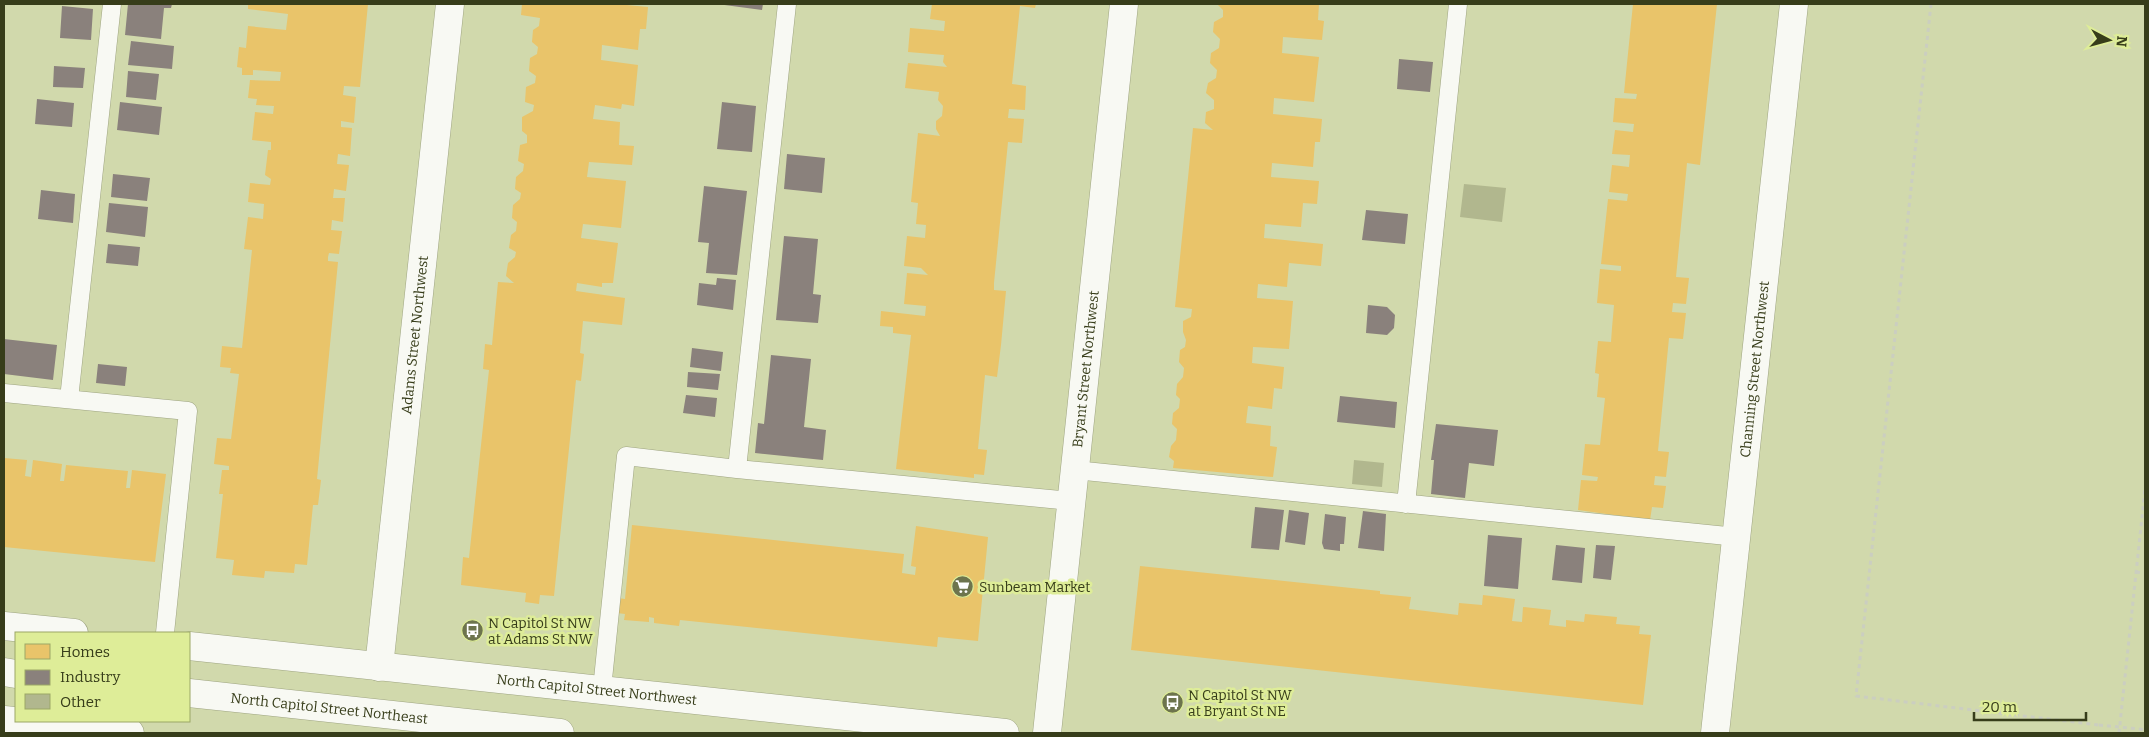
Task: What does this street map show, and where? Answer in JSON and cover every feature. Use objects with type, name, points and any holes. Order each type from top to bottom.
[{"type":"street","name":"Adams Street Northwest","points":[[379,666],[450,4]]},
{"type":"street","name":"Bryant Street Northwest","points":[[1047,733],[1124,4]]},
{"type":"street","name":"Channing Street Northwest","points":[[1715,733],[1794,4]]},
{"type":"street","points":[[4,626],[64,632]]},
{"type":"street","name":"North Capitol Street Northwest","points":[[190,646],[1005,733]]},
{"type":"street","name":"North Capitol Street Northeast","points":[[190,693],[560,733]]},
{"type":"street","points":[[23,722],[130,733]]},
{"type":"lane","points":[[69,399],[112,4]]},
{"type":"lane","points":[[737,469],[787,4]]},
{"type":"lane","points":[[1406,504],[1458,4]]},
{"type":"lane","points":[[4,392],[188,411],[164,632]]},
{"type":"lane","points":[[602,689],[626,456],[737,469],[1071,501]]},
{"type":"lane","points":[[1074,470],[1737,537]]},
{"type":"path","points":[[1931,4],[1856,696],[2145,730]]},
{"type":"path","points":[[2119,733],[2145,489]]},
{"type":"path","points":[[2136,572],[2145,573]]},
{"type":"building: Homes","points":[[248,4],[368,4],[360,87],[344,86],[343,95],[356,97],[354,123],[341,121],[341,127],[352,128],[350,156],[338,154],[337,164],[349,165],[346,191],[334,189],[333,198],[345,198],[343,222],[332,220],[331,230],[342,231],[339,254],[329,253],[328,257],[328,261],[338,262],[317,479],[321,480],[318,505],[313,505],[307,565],[295,564],[294,573],[265,571],[264,578],[232,575],[234,560],[216,558],[223,494],[219,494],[222,470],[229,470],[229,466],[214,464],[217,438],[231,439],[239,374],[230,373],[231,368],[220,367],[222,346],[242,348],[252,250],[244,249],[248,217],[263,219],[264,204],[248,202],[250,183],[270,185],[271,179],[265,175],[268,150],[271,150],[271,142],[252,140],[255,112],[273,114],[274,106],[256,105],[257,99],[248,98],[250,80],[280,81],[281,72],[253,70],[253,75],[242,75],[242,68],[237,67],[239,47],[246,48],[248,26],[286,30],[288,14],[248,9]]},
{"type":"building: Homes","points":[[522,4],[616,4],[648,7],[646,29],[640,29],[638,50],[602,45],[601,60],[638,65],[634,106],[622,104],[621,109],[595,105],[593,119],[620,122],[619,145],[634,146],[632,165],[589,162],[587,177],[626,181],[621,228],[583,224],[581,238],[618,243],[613,283],[602,283],[602,287],[577,283],[576,291],[625,298],[622,325],[583,321],[580,353],[584,354],[581,381],[576,380],[554,596],[540,595],[539,604],[525,602],[526,593],[461,585],[463,557],[469,558],[489,370],[483,369],[485,344],[492,345],[498,282],[514,283],[506,276],[508,263],[515,257],[516,252],[509,248],[511,235],[516,231],[517,222],[512,218],[513,205],[520,199],[521,193],[515,189],[516,177],[523,171],[524,164],[518,161],[520,145],[527,143],[527,135],[522,131],[522,117],[533,111],[534,105],[525,102],[526,87],[535,83],[536,76],[529,71],[530,58],[537,54],[538,47],[532,42],[533,30],[539,26],[540,18],[521,15]]},
{"type":"building: Homes","points":[[932,4],[1036,4],[1035,8],[1020,6],[1012,84],[1026,86],[1025,110],[1009,109],[1008,118],[1024,119],[1022,143],[1008,142],[994,283],[994,290],[1006,291],[1001,345],[997,377],[985,375],[978,449],[987,450],[984,475],[974,474],[974,478],[896,469],[911,335],[893,333],[893,327],[880,326],[881,311],[925,316],[926,306],[904,304],[907,273],[928,275],[921,268],[904,266],[907,236],[925,238],[926,225],[916,224],[918,203],[911,202],[918,133],[940,136],[936,129],[936,121],[942,116],[943,106],[938,100],[939,92],[905,88],[908,63],[947,67],[943,62],[944,55],[908,52],[910,28],[944,31],[945,21],[930,19]]},
{"type":"building: Homes","points":[[1217,4],[1319,4],[1318,20],[1324,21],[1322,40],[1283,37],[1282,53],[1319,57],[1314,102],[1274,98],[1273,114],[1322,119],[1320,142],[1315,142],[1313,167],[1272,163],[1271,177],[1319,181],[1317,204],[1303,203],[1301,227],[1265,224],[1264,238],[1323,244],[1321,266],[1289,263],[1287,287],[1258,284],[1257,298],[1293,301],[1289,349],[1253,347],[1252,363],[1284,367],[1282,389],[1274,388],[1272,409],[1248,406],[1246,423],[1271,426],[1270,446],[1277,447],[1273,477],[1173,468],[1174,461],[1169,457],[1171,446],[1176,440],[1177,429],[1172,424],[1173,413],[1179,408],[1180,399],[1176,395],[1177,384],[1183,377],[1184,368],[1179,362],[1180,350],[1185,347],[1186,340],[1183,332],[1183,321],[1191,317],[1192,309],[1175,307],[1193,128],[1213,130],[1205,123],[1206,112],[1214,109],[1214,100],[1206,93],[1208,83],[1216,78],[1217,70],[1210,63],[1211,53],[1219,48],[1220,39],[1213,32],[1214,22],[1223,17],[1223,10]]},
{"type":"building: Homes","points":[[1633,4],[1717,4],[1700,165],[1687,163],[1676,277],[1689,278],[1686,304],[1673,303],[1672,312],[1686,313],[1683,339],[1669,338],[1658,451],[1669,452],[1666,477],[1655,476],[1654,485],[1666,486],[1663,508],[1652,507],[1650,520],[1578,510],[1581,480],[1597,481],[1598,477],[1582,475],[1585,444],[1600,445],[1605,398],[1597,397],[1599,374],[1595,373],[1598,341],[1611,342],[1614,305],[1597,303],[1600,269],[1621,271],[1621,266],[1601,264],[1608,199],[1627,201],[1628,194],[1609,192],[1612,165],[1629,167],[1630,155],[1612,154],[1615,130],[1633,132],[1634,124],[1613,122],[1615,98],[1636,99],[1637,94],[1624,93]]},
{"type":"building: Homes","points":[[4,458],[27,460],[25,476],[31,477],[33,460],[62,464],[60,481],[64,481],[66,465],[128,471],[126,488],[130,488],[132,470],[166,474],[155,562],[4,547]]},
{"type":"building: Homes","points":[[632,525],[904,554],[902,573],[915,575],[916,567],[911,566],[916,526],[988,537],[978,641],[938,637],[937,647],[680,620],[679,626],[654,623],[654,618],[649,617],[649,622],[624,620],[625,614],[617,613],[618,598],[625,599]]},
{"type":"building: Homes","points":[[1140,566],[1380,591],[1380,594],[1411,597],[1409,609],[1458,615],[1459,603],[1482,605],[1483,595],[1515,599],[1512,621],[1522,622],[1523,607],[1551,610],[1549,625],[1566,627],[1566,620],[1584,622],[1585,614],[1617,617],[1616,624],[1640,626],[1639,634],[1651,635],[1643,705],[1131,650]]},
{"type":"building: Industry","points":[[128,4],[172,4],[171,8],[164,8],[161,39],[125,35]]},
{"type":"building: Industry","points":[[717,4],[763,4],[762,10]]},
{"type":"building: Industry","points":[[62,6],[93,9],[91,40],[60,38]]},
{"type":"building: Industry","points":[[131,41],[174,46],[172,69],[128,65]]},
{"type":"building: Industry","points":[[1399,59],[1433,62],[1430,92],[1397,89]]},
{"type":"building: Industry","points":[[54,66],[85,68],[83,88],[53,87]]},
{"type":"building: Industry","points":[[128,71],[159,74],[156,100],[126,97]]},
{"type":"building: Industry","points":[[37,99],[74,103],[72,127],[35,124]]},
{"type":"building: Industry","points":[[120,102],[162,107],[159,135],[117,130]]},
{"type":"building: Industry","points":[[722,102],[756,106],[752,152],[717,149]]},
{"type":"building: Industry","points":[[787,154],[825,158],[822,193],[784,189]]},
{"type":"building: Industry","points":[[113,174],[150,178],[147,201],[111,197]]},
{"type":"building: Industry","points":[[704,186],[747,191],[737,275],[706,273],[709,243],[698,242]]},
{"type":"building: Industry","points":[[41,190],[75,194],[73,223],[38,219]]},
{"type":"building: Industry","points":[[109,203],[148,207],[145,237],[106,232]]},
{"type":"building: Industry","points":[[1366,210],[1408,214],[1405,244],[1362,240]]},
{"type":"building: Industry","points":[[784,236],[818,239],[813,294],[821,295],[818,323],[776,320]]},
{"type":"building: Industry","points":[[108,244],[140,247],[138,266],[106,263]]},
{"type":"building: Industry","points":[[717,278],[736,280],[733,310],[697,305],[699,283],[716,285]]},
{"type":"building: Industry","points":[[1368,305],[1387,307],[1395,315],[1394,328],[1387,335],[1366,333]]},
{"type":"building: Industry","points":[[4,339],[57,345],[53,380],[4,374]]},
{"type":"building: Industry","points":[[692,348],[723,352],[721,371],[690,367]]},
{"type":"building: Industry","points":[[771,355],[811,359],[804,427],[826,430],[823,460],[755,453],[758,423],[764,424]]},
{"type":"building: Industry","points":[[98,364],[127,367],[125,386],[96,383]]},
{"type":"building: Industry","points":[[688,372],[720,374],[718,390],[687,387]]},
{"type":"building: Industry","points":[[686,395],[717,398],[715,417],[683,413]]},
{"type":"building: Industry","points":[[1340,396],[1397,402],[1395,428],[1337,422]]},
{"type":"building: Industry","points":[[1436,424],[1498,430],[1494,466],[1469,463],[1465,498],[1431,494],[1434,460],[1431,460]]},
{"type":"building: Industry","points":[[1255,507],[1284,510],[1279,550],[1251,548]]},
{"type":"building: Industry","points":[[1289,510],[1309,513],[1305,545],[1285,542]]},
{"type":"building: Industry","points":[[1363,511],[1386,514],[1384,551],[1358,548]]},
{"type":"building: Industry","points":[[1325,514],[1346,517],[1344,544],[1340,544],[1340,551],[1324,549],[1322,543]]},
{"type":"building: Industry","points":[[1488,535],[1522,538],[1518,589],[1484,586]]},
{"type":"building: Industry","points":[[1556,545],[1585,548],[1582,583],[1552,580]]},
{"type":"building: Industry","points":[[1596,545],[1615,546],[1611,580],[1593,578]]},
{"type":"building: Other","points":[[1464,184],[1506,188],[1502,222],[1460,217]]},
{"type":"building: Other","points":[[1354,460],[1384,463],[1382,487],[1352,484]]},
{"type":"place","name":"Sunbeam Market","points":[[963,587]]},
{"type":"place","name":"N Capitol St NW at Adams St NW","points":[[472,631]]},
{"type":"place","name":"N Capitol St NW at Bryant St NE","points":[[1172,703]]}]
